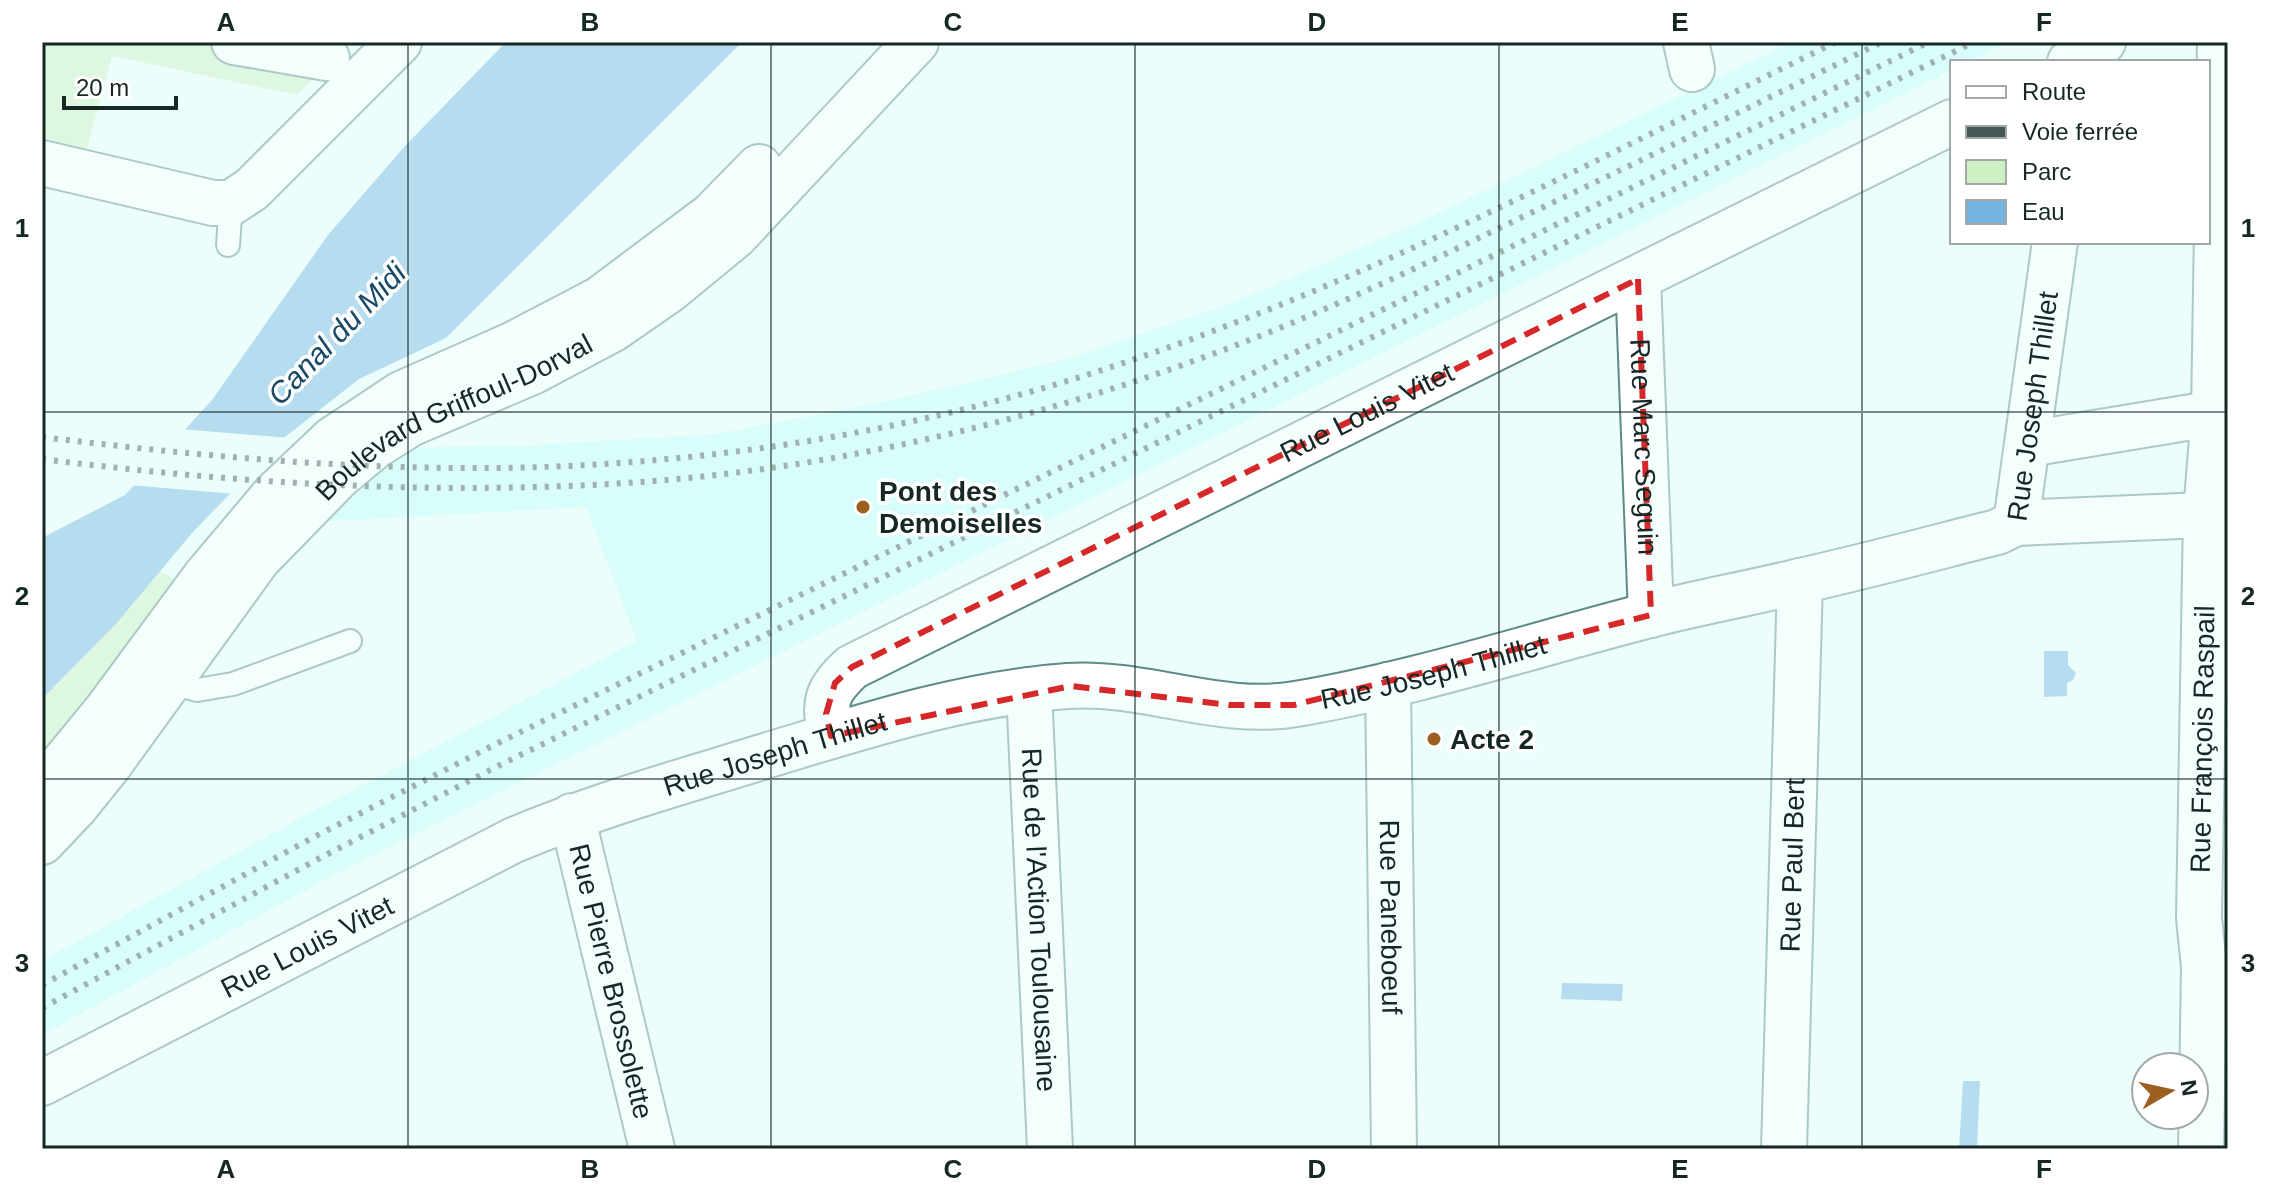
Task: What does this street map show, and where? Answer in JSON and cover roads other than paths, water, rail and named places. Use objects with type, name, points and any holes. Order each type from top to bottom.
[{"type":"street","points":[[234,42],[327,58]]},
{"type":"street","points":[[42,163],[213,203],[230,224],[252,189],[399,42]]},
{"type":"street","name":"Boulevard Griffoul-Dorval","points":[[42,789],[106,711],[205,577],[275,494],[333,439],[401,394],[512,345],[600,299],[654,261],[712,215],[881,42]]},
{"type":"street","name":"Boulevard Griffoul-Dorval","points":[[42,842],[109,765],[258,559],[339,476],[375,446],[410,424],[532,372],[613,329],[668,291],[735,236],[916,42]]},
{"type":"street","points":[[2073,60],[2103,42]]},
{"type":"street","name":"Rue François Raspail","points":[[2201,1149],[2204,967],[2199,918],[2221,412],[2220,42]]},
{"type":"street","name":"Rue Louis Vitet","points":[[831,736],[826,714],[827,698],[835,683],[852,667],[1950,123]]},
{"type":"street","name":"Rue Joseph Thillet","points":[[572,816],[831,736],[985,697],[1029,690],[1109,685],[1191,700],[1262,708],[1294,705],[1388,685],[1651,615],[1997,532],[2016,523],[2055,244]]},
{"type":"street","name":"Rue Marc Seguin","points":[[1638,279],[1651,615]]},
{"type":"street","points":[[2028,444],[2221,412]]},
{"type":"street","points":[[2016,523],[2217,514]]},
{"type":"street","name":"Rue Paul Bert","points":[[1784,1149],[1800,581]]},
{"type":"street","name":"Rue Paneboeuf","points":[[1388,685],[1394,1149]]},
{"type":"street","name":"Rue de l'Action Toulousaine","points":[[1029,690],[1050,1149]]},
{"type":"street","name":"Rue Louis Vitet","points":[[42,1083],[514,840],[572,816]]},
{"type":"street","name":"Rue Pierre Brossolette","points":[[572,816],[652,1149]]},
{"type":"lane","points":[[168,682],[197,690],[233,684],[350,641]]},
{"type":"water","name":"Canal du Midi","points":[[506,42],[742,42],[446,338],[359,379],[285,437],[192,533],[116,624],[42,699],[42,538],[125,495],[212,400],[328,235],[405,146]]},
{"type":"water","points":[[2044,651],[2068,651],[2068,665],[2076,673],[2073,680],[2067,683],[2067,696],[2044,697]]},
{"type":"water","points":[[1562,983],[1623,984],[1622,1001],[1561,999]]},
{"type":"water","points":[[1963,1081],[1980,1081],[1977,1149],[1959,1149]]},
{"type":"railway","points":[[42,437],[314,463],[519,468],[726,453],[931,417],[1132,360],[1312,292],[1489,213],[1836,42]]},
{"type":"railway","points":[[42,459],[191,475],[341,485],[566,486],[719,475],[875,450],[952,433],[1104,391],[1179,366],[1319,312],[1882,42]]},
{"type":"railway","points":[[42,985],[312,838],[490,747],[1929,42]]},
{"type":"railway","points":[[42,1008],[498,766],[1974,42]]},
{"type":"place","name":"Pont des Demoiselles","points":[[863,507]]},
{"type":"place","name":"Acte 2","points":[[1434,739]]}]
